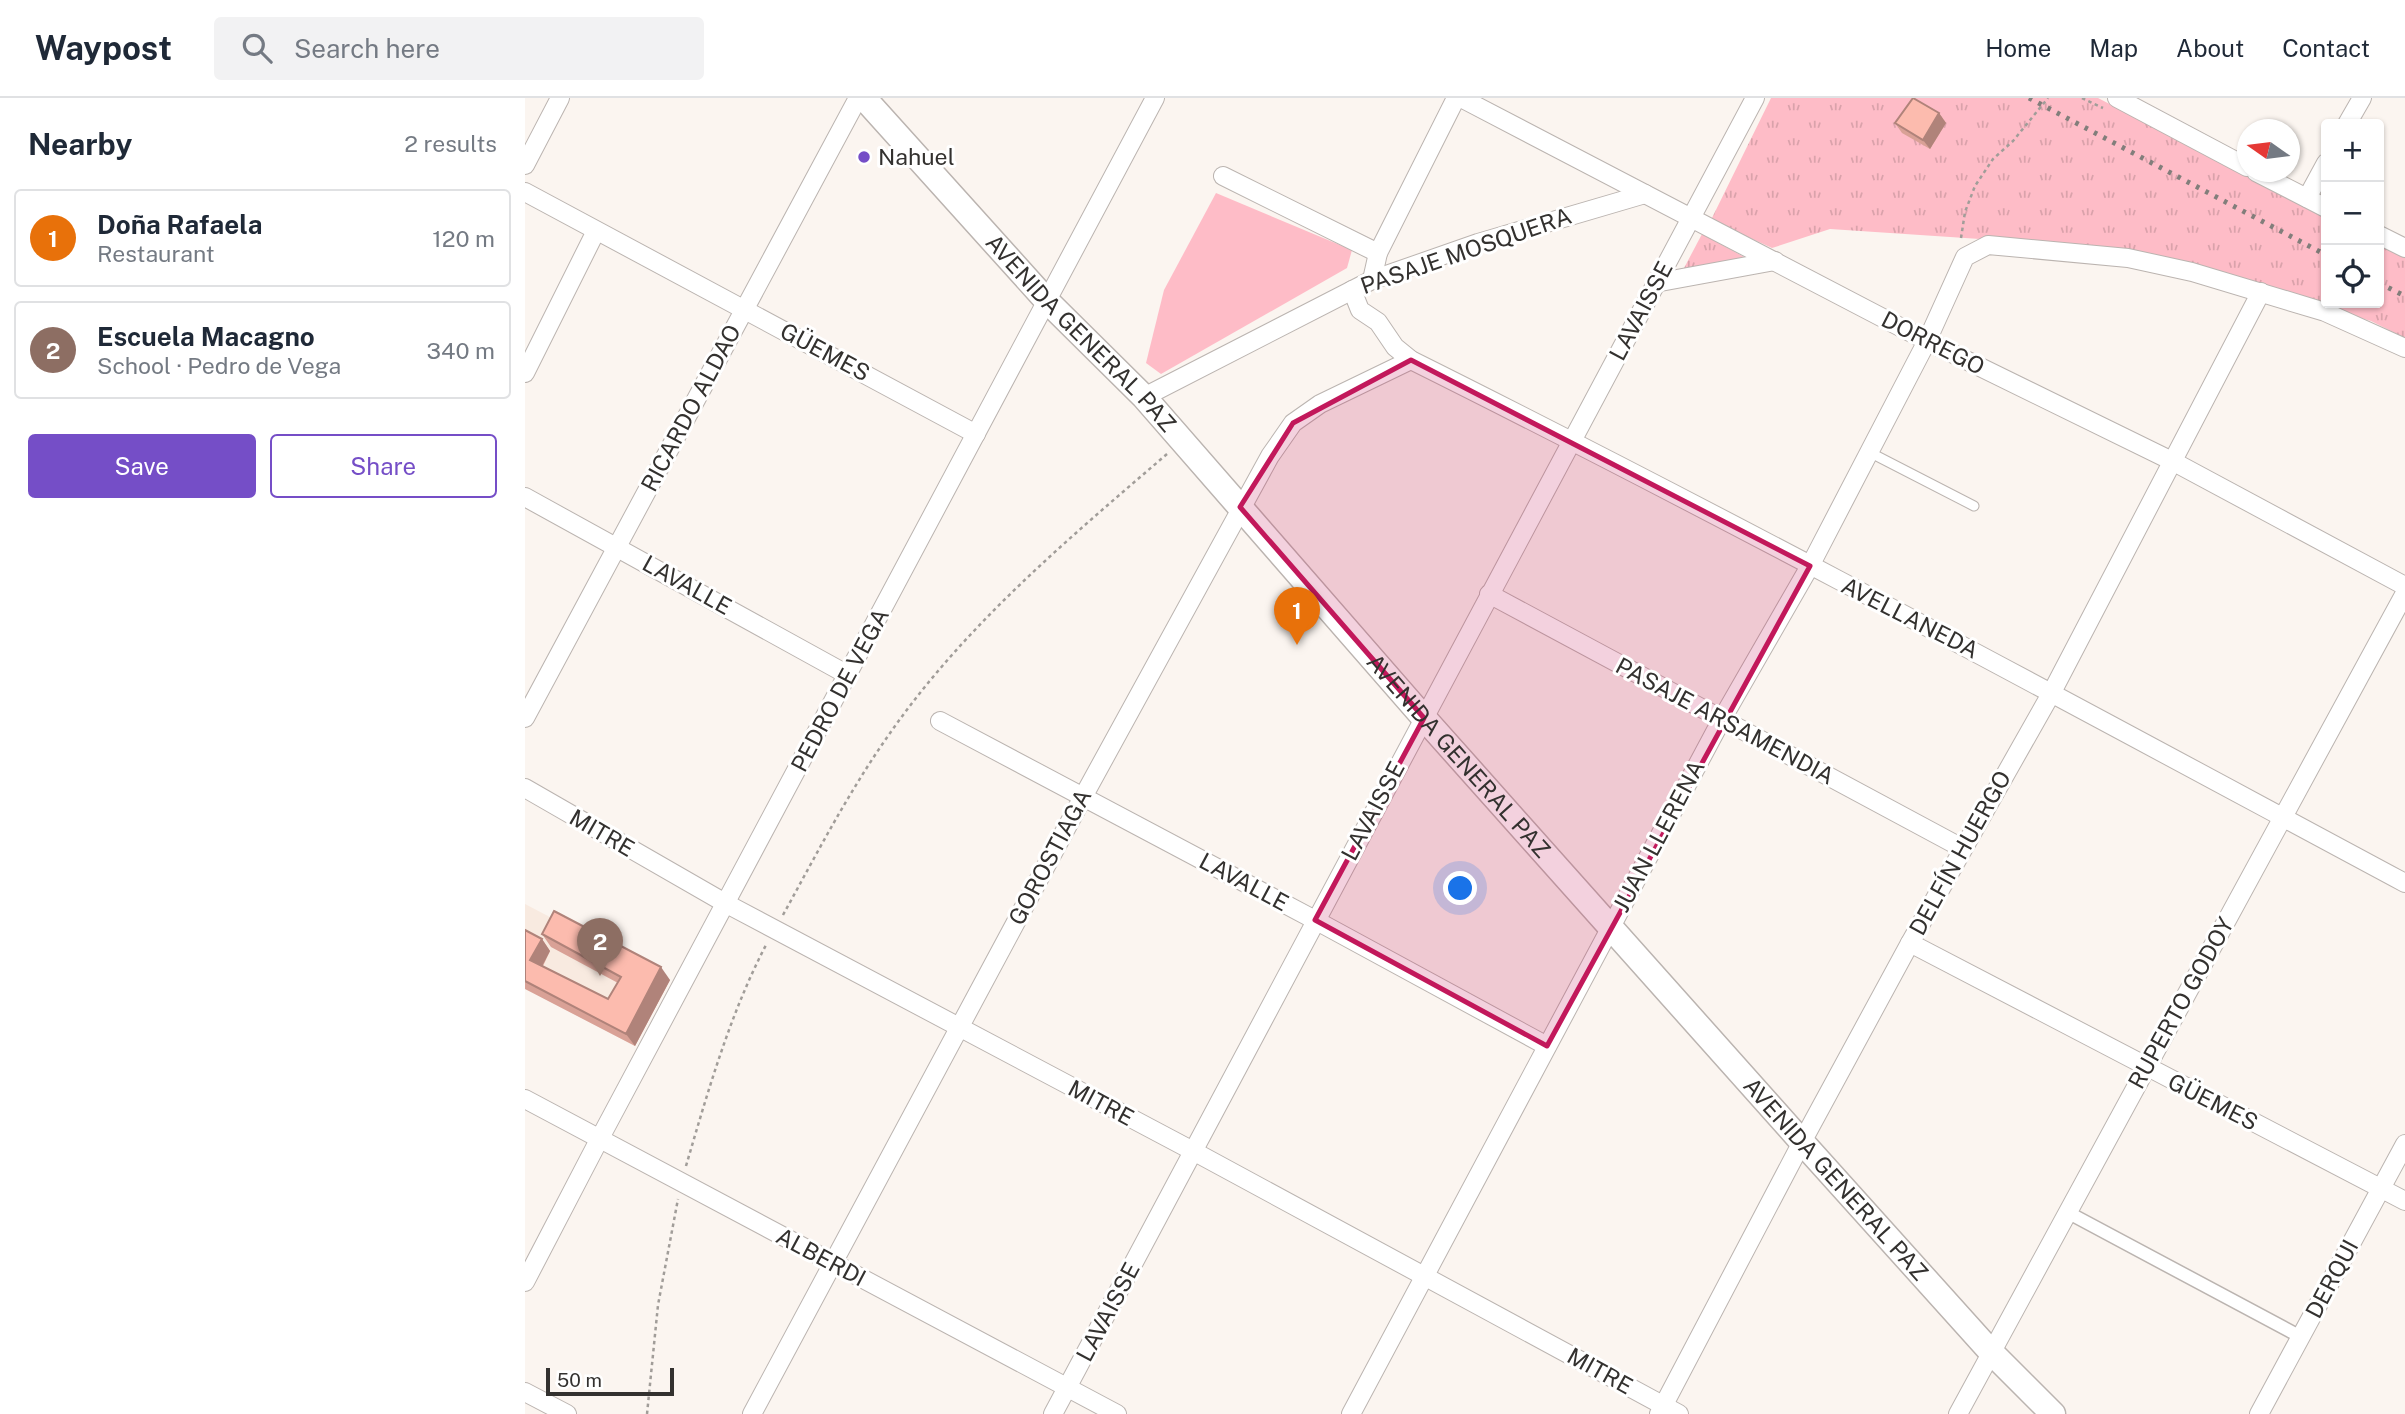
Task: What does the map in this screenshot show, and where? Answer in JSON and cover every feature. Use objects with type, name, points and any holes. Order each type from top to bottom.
[{"type":"main road","name":"AVENIDA GENERAL PAZ","points":[[864,98],[1047,300],[1144,397],[1424,718],[1802,1142],[1991,1352],[2053,1414]]},
{"type":"street","points":[[525,165],[560,98]]},
{"type":"street","name":"RICARDO ALDAO","points":[[525,718],[858,98]]},
{"type":"street","name":"PEDRO DE VEGA","points":[[525,1282],[1154,98]]},
{"type":"street","points":[[1372,280],[1378,253],[1458,98]]},
{"type":"street","name":"DORREGO","points":[[1458,98],[1927,341],[2174,462],[2405,586]]},
{"type":"street","name":"LAVAISSE","points":[[1053,1414],[1755,98]]},
{"type":"street","points":[[2117,98],[2237,161]]},
{"type":"street","points":[[2350,119],[2362,98]]},
{"type":"street","points":[[2307,198],[2321,172]]},
{"type":"street","points":[[1223,176],[1378,253]]},
{"type":"street","points":[[2276,182],[2321,205]]},
{"type":"street","name":"GÜEMES","points":[[525,192],[976,434]]},
{"type":"street","name":"PASAJE MOSQUERA","points":[[1144,397],[1372,280],[1478,243],[1645,194]]},
{"type":"street","points":[[525,373],[596,231]]},
{"type":"street","points":[[2384,237],[2405,248]]},
{"type":"street","points":[[1965,257],[1988,244],[2128,258],[2192,272],[2325,312],[2405,348]]},
{"type":"street","name":"JUAN LLERENA","points":[[1351,1414],[1722,719],[1810,566],[1927,341],[1965,257]]},
{"type":"street","points":[[1655,283],[1775,261]]},
{"type":"street","name":"AVELLANEDA","points":[[1352,290],[1360,310],[1378,323],[1395,348],[1411,360],[1571,440],[2052,692],[2405,883]]},
{"type":"street","name":"DELFÍN HUERGO","points":[[1667,1411],[1802,1142],[1962,848],[2052,692],[2261,292]]},
{"type":"street","name":"GOROSTIAGA","points":[[752,1414],[958,1028],[1270,456],[1293,423],[1320,404],[1411,360]]},
{"type":"street","name":"LAVALLE","points":[[525,498],[848,675]]},
{"type":"street","name":"RUPERTO GODOY","points":[[1958,1414],[2405,593]]},
{"type":"street","name":"PASAJE ARSAMENDIA","points":[[1489,594],[1962,848]]},
{"type":"street","name":"LAVALLE","points":[[940,721],[1547,1046]]},
{"type":"street","name":"MITRE","points":[[525,788],[725,903],[1425,1276],[1667,1411]]},
{"type":"street","name":"GÜEMES","points":[[1910,943],[2405,1201]]},
{"type":"street","name":"ALBERDI","points":[[525,1099],[1117,1414]]},
{"type":"street","name":"DERQUI","points":[[2259,1414],[2405,1144]]},
{"type":"street","points":[[2067,1212],[2301,1337]]},
{"type":"street","points":[[525,1392],[567,1414]]},
{"type":"lane","points":[[1869,452],[1973,506]]},
{"type":"path","points":[[1965,257],[1954,254],[1963,235],[1965,212],[1975,186],[1993,159],[2013,141],[2048,98]]},
{"type":"path","points":[[647,1414],[658,1305],[682,1182],[702,1111],[732,1023],[775,930],[833,825],[887,737],[954,653],[1057,549],[1183,441]]},
{"type":"highlighted area","points":[[1411,360],[1810,566],[1547,1046],[1315,920],[1424,718],[1240,507],[1293,423]]},
{"type":"shaded area","points":[[525,904],[670,980],[635,1046],[530,991]]},
{"type":"green space","points":[[1771,98],[2098,98],[2237,170],[2237,182],[2260,182],[2321,213],[2321,306],[2142,254],[1830,229],[1772,248],[1711,220]]},
{"type":"green space","points":[[1216,193],[1352,250],[1347,268],[1161,374],[1146,363],[1164,290]]},
{"type":"green space","points":[[1702,234],[1746,258],[1683,270]]},
{"type":"green space","points":[[2384,246],[2405,256],[2405,338],[2371,321],[2327,308],[2384,308]]},
{"type":"building","points":[[1913,98],[1939,113],[1923,140],[1895,123]]},
{"type":"building","points":[[554,911],[661,967],[626,1034],[525,981],[525,930],[542,939],[530,960],[608,999],[621,977],[542,934]]},
{"type":"railway","points":[[2029,98],[2321,252]]},
{"type":"railway","points":[[2384,286],[2405,296]]},
{"type":"place","name":"Nahuel","points":[[864,157]]},
{"type":"place","name":"Doña Rafaela","points":[[1297,645]]},
{"type":"place","name":"Escuela Macagno","points":[[600,976]]}]
